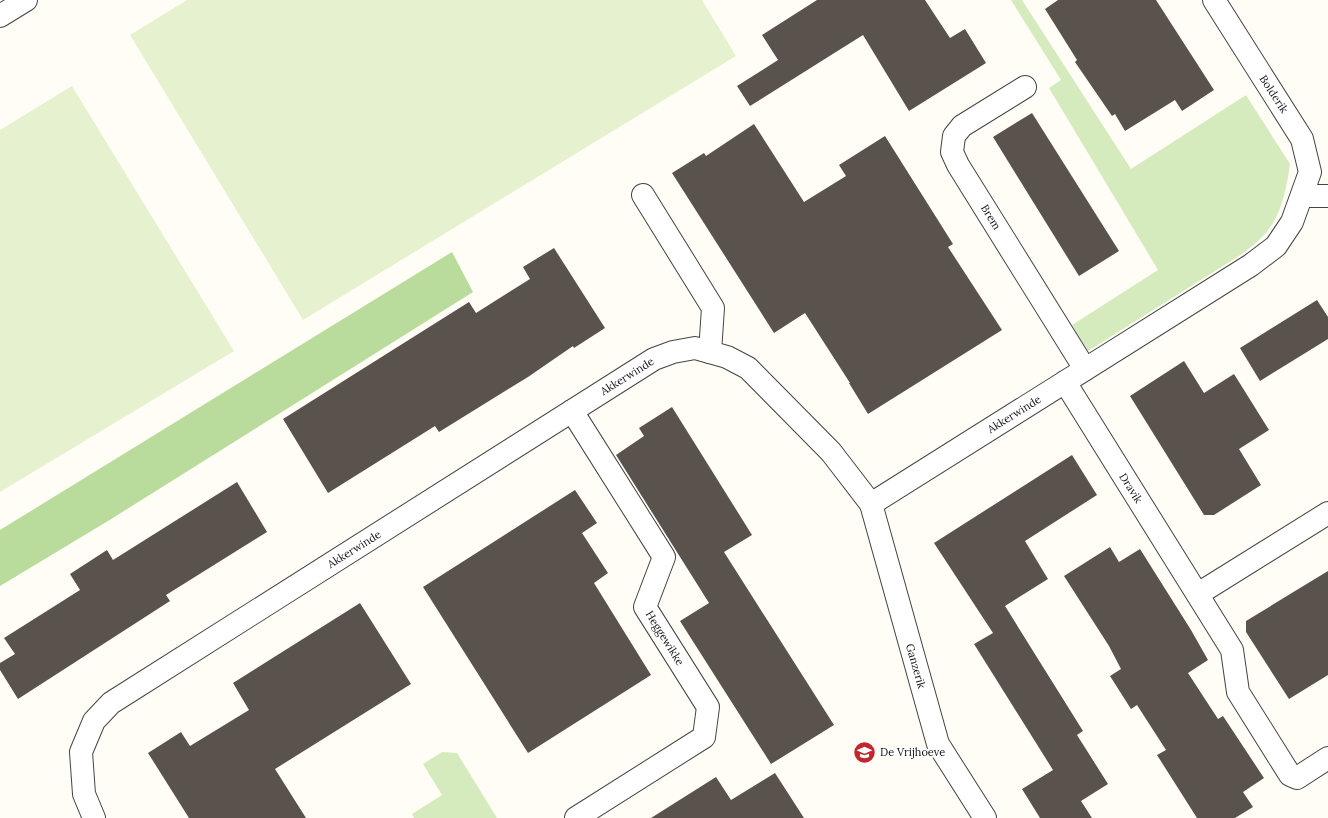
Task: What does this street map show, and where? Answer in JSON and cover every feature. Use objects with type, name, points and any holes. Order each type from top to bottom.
[{"type":"street","points":[[0,16],[26,0]]},
{"type":"street","name":"Bolderik","points":[[1214,0],[1302,139],[1310,172],[1302,196]]},
{"type":"street","name":"Brem","points":[[1025,87],[962,126],[954,136],[952,152],[958,165],[1085,369]]},
{"type":"street","points":[[643,195],[713,308],[710,352]]},
{"type":"street","points":[[1302,196],[1328,196]]},
{"type":"street","name":"Akkerwinde","points":[[94,818],[84,794],[82,752],[94,721],[111,703],[654,359],[673,352],[695,348],[727,357],[748,368],[831,452],[871,504],[1251,265],[1276,246],[1292,222],[1302,196]]},
{"type":"street","name":"Dravik","points":[[1065,382],[1232,650],[1238,692],[1290,775],[1297,778],[1328,758]]},
{"type":"street","name":"Heggewikke","points":[[572,411],[664,557],[645,607],[708,707],[704,737],[576,818]]},
{"type":"street","name":"Ganzerik","points":[[871,504],[938,744],[985,818]]},
{"type":"street","points":[[1198,594],[1328,513]]},
{"type":"green space","points":[[187,0],[702,0],[736,56],[303,320],[130,35]]},
{"type":"green space","points":[[1011,0],[1022,0],[1131,169],[1246,95],[1290,164],[1287,185],[1277,215],[1273,224],[1257,242],[1242,254],[1088,351],[1072,325],[1158,270],[1049,88],[1061,80]]},
{"type":"green space","points":[[72,86],[234,351],[0,492],[0,130]]},
{"type":"green space","points":[[452,252],[473,292],[108,521],[0,586],[0,530]]},
{"type":"green space","points":[[442,752],[457,753],[497,818],[414,818],[412,814],[442,795],[423,764]]},
{"type":"building","points":[[817,0],[925,0],[950,38],[965,29],[986,63],[909,111],[863,35],[750,106],[737,86],[778,60],[762,35]]},
{"type":"building","points":[[1058,0],[1156,0],[1214,90],[1182,111],[1175,100],[1125,131],[1115,114],[1112,116],[1075,62],[1077,60],[1045,9]]},
{"type":"building","points":[[1032,113],[1119,251],[1079,276],[993,137]]},
{"type":"building","points":[[754,124],[804,202],[846,176],[839,165],[885,136],[953,244],[948,247],[1002,330],[868,414],[805,313],[774,333],[672,173],[704,153],[706,156]]},
{"type":"building","points":[[554,248],[605,328],[574,348],[573,346],[528,377],[439,432],[435,426],[328,493],[283,419],[469,302],[476,313],[530,279],[523,267]]},
{"type":"building","points":[[1317,300],[1328,317],[1328,339],[1260,381],[1240,348]]},
{"type":"building","points":[[1184,361],[1204,393],[1234,374],[1269,430],[1239,449],[1261,485],[1214,515],[1204,515],[1130,396]]},
{"type":"building","points":[[672,407],[752,535],[724,552],[834,725],[771,764],[680,621],[709,603],[616,455],[644,436],[639,428]]},
{"type":"building","points":[[1072,455],[1097,495],[1025,541],[1048,579],[1005,606],[1083,731],[1077,735],[1108,784],[1081,801],[1092,818],[1040,818],[1022,789],[1053,770],[974,644],[993,633],[934,543]]},
{"type":"building","points":[[237,482],[267,532],[166,595],[170,601],[18,699],[0,670],[0,663],[15,654],[4,638],[80,590],[70,574],[107,550],[113,560]]},
{"type":"building","points":[[575,490],[597,523],[582,533],[608,573],[594,583],[651,675],[528,753],[423,587]]},
{"type":"building","points":[[1110,547],[1119,562],[1140,549],[1208,660],[1188,673],[1218,719],[1223,716],[1264,778],[1243,792],[1253,807],[1235,818],[1197,818],[1157,755],[1166,750],[1137,705],[1131,709],[1110,676],[1121,669],[1109,646],[1064,576]]},
{"type":"building","points":[[1328,571],[1328,675],[1289,699],[1246,632],[1246,621]]},
{"type":"building","points":[[360,603],[411,684],[275,769],[306,818],[189,818],[148,753],[181,732],[190,746],[249,710],[233,683]]},
{"type":"building","points":[[775,773],[804,818],[651,818],[716,777],[731,800]]},
{"type":"place","name":"De Vrijhoeve","points":[[865,752]]}]
